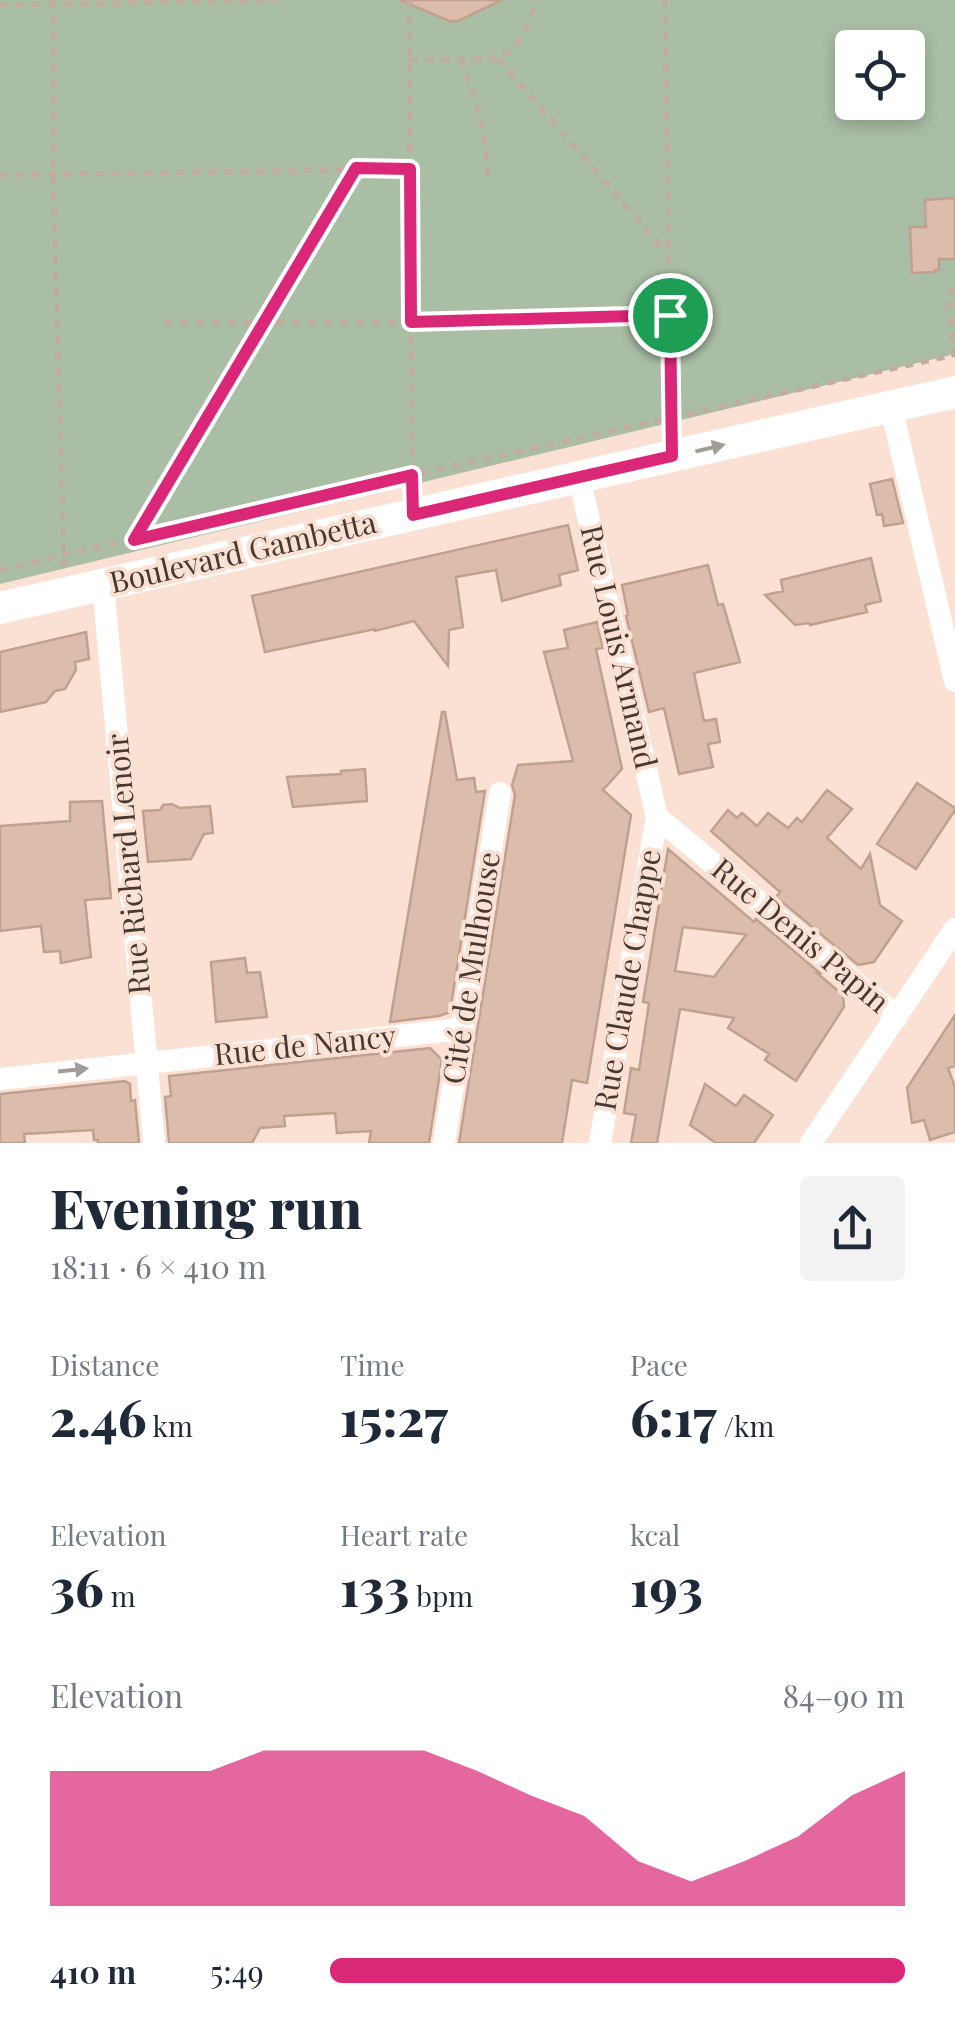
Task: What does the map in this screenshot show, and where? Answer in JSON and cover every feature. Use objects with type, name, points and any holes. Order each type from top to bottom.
[{"type":"main road","name":"Boulevard Gambetta","points":[[0,608],[955,392]]},
{"type":"street","points":[[891,407],[955,681]]},
{"type":"street","name":"Rue Louis Armand","points":[[579,478],[657,817]]},
{"type":"street","name":"Rue Richard Lenoir","points":[[103,584],[154,1143]]},
{"type":"street","name":"Cité de Mulhouse","points":[[444,1143],[500,793]]},
{"type":"street","name":"Rue Denis Papin","points":[[657,817],[897,1017]]},
{"type":"street","name":"Rue Claude Chappe","points":[[600,1143],[657,817]]},
{"type":"street","points":[[811,1143],[955,929]]},
{"type":"street","name":"Rue de Nancy","points":[[0,1079],[462,1029]]},
{"type":"path","points":[[0,5],[277,0]]},
{"type":"path","points":[[408,0],[413,515]]},
{"type":"path","points":[[409,60],[498,60],[526,30],[535,0]]},
{"type":"path","points":[[665,0],[672,418]]},
{"type":"path","points":[[53,2],[53,174],[66,593]]},
{"type":"path","points":[[462,60],[483,124],[488,184]]},
{"type":"path","points":[[498,60],[669,255]]},
{"type":"path","points":[[134,540],[356,168]]},
{"type":"path","points":[[0,175],[410,169]]},
{"type":"path","points":[[955,289],[948,294],[955,364]]},
{"type":"path","points":[[164,322],[411,322],[670,315]]},
{"type":"path","points":[[0,570],[955,355]]},
{"type":"green space","points":[[0,0],[955,0],[955,354],[0,584]]},
{"type":"building","points":[[400,0],[502,0],[458,21],[449,21]]},
{"type":"building","points":[[955,198],[955,259],[939,259],[939,270],[935,272],[912,273],[910,227],[926,227],[925,200]]},
{"type":"building","points":[[892,479],[903,523],[884,526],[882,514],[877,515],[870,484]]},
{"type":"building","points":[[568,525],[578,570],[559,575],[561,585],[502,601],[496,570],[456,577],[463,627],[449,630],[448,666],[414,621],[265,652],[252,596]]},
{"type":"building","points":[[871,558],[881,601],[865,605],[867,612],[795,625],[765,595],[783,591],[781,580]]},
{"type":"building","points":[[708,565],[718,605],[723,604],[740,662],[694,673],[704,721],[716,719],[720,742],[708,744],[713,767],[679,774],[664,708],[649,712],[622,585]]},
{"type":"building","points":[[597,622],[603,648],[596,649],[622,769],[603,790],[631,815],[587,1083],[572,1080],[562,1143],[459,1143],[515,795],[512,785],[518,765],[573,761],[544,652],[568,648],[564,630]]},
{"type":"building","points":[[86,632],[89,659],[75,662],[76,670],[65,689],[55,691],[46,702],[0,712],[0,652]]},
{"type":"building","points":[[442,712],[457,780],[474,778],[476,792],[485,791],[450,1012],[390,1022]]},
{"type":"building","points":[[365,769],[367,801],[293,807],[287,777]]},
{"type":"building","points":[[917,783],[955,810],[916,869],[877,844]]},
{"type":"building","points":[[827,790],[852,809],[827,838],[861,869],[870,854],[880,905],[902,921],[874,962],[858,965],[776,897],[780,892],[711,831],[728,810],[737,818],[742,813],[757,826],[768,813],[788,828],[797,818],[802,822]]},
{"type":"building","points":[[102,801],[111,898],[85,900],[91,957],[61,963],[60,951],[44,952],[41,926],[0,931],[0,826],[70,821],[70,802]]},
{"type":"building","points":[[163,805],[180,808],[210,806],[213,833],[204,834],[191,859],[148,862],[143,811],[160,810]]},
{"type":"building","points":[[668,849],[820,973],[843,995],[844,1007],[796,1081],[765,1060],[769,1054],[728,1028],[734,1018],[680,1009],[657,1143],[631,1143],[636,1115],[624,1113],[631,1068],[639,1070],[649,1003],[643,1002]],"holes":[[[683,927],[746,935],[714,977],[675,971]]]},
{"type":"building","points":[[245,958],[247,973],[260,972],[267,1017],[216,1022],[211,962]]},
{"type":"building","points":[[955,1015],[955,1066],[948,1068],[955,1087],[955,1132],[930,1140],[924,1120],[912,1123],[907,1088]]},
{"type":"building","points":[[430,1048],[442,1060],[429,1143],[369,1143],[371,1131],[337,1133],[335,1113],[284,1116],[285,1126],[260,1128],[252,1143],[169,1143],[165,1097],[171,1096],[169,1076]]},
{"type":"building","points":[[125,1081],[130,1084],[131,1101],[135,1100],[139,1143],[98,1143],[93,1130],[24,1134],[25,1143],[0,1143],[0,1094]]},
{"type":"building","points":[[705,1084],[736,1106],[744,1095],[773,1115],[754,1143],[716,1143],[690,1125]]},
{"type":"route","points":[[356,168],[410,169],[411,322],[670,315],[672,456],[413,515],[412,475],[134,540],[356,168]]}]
